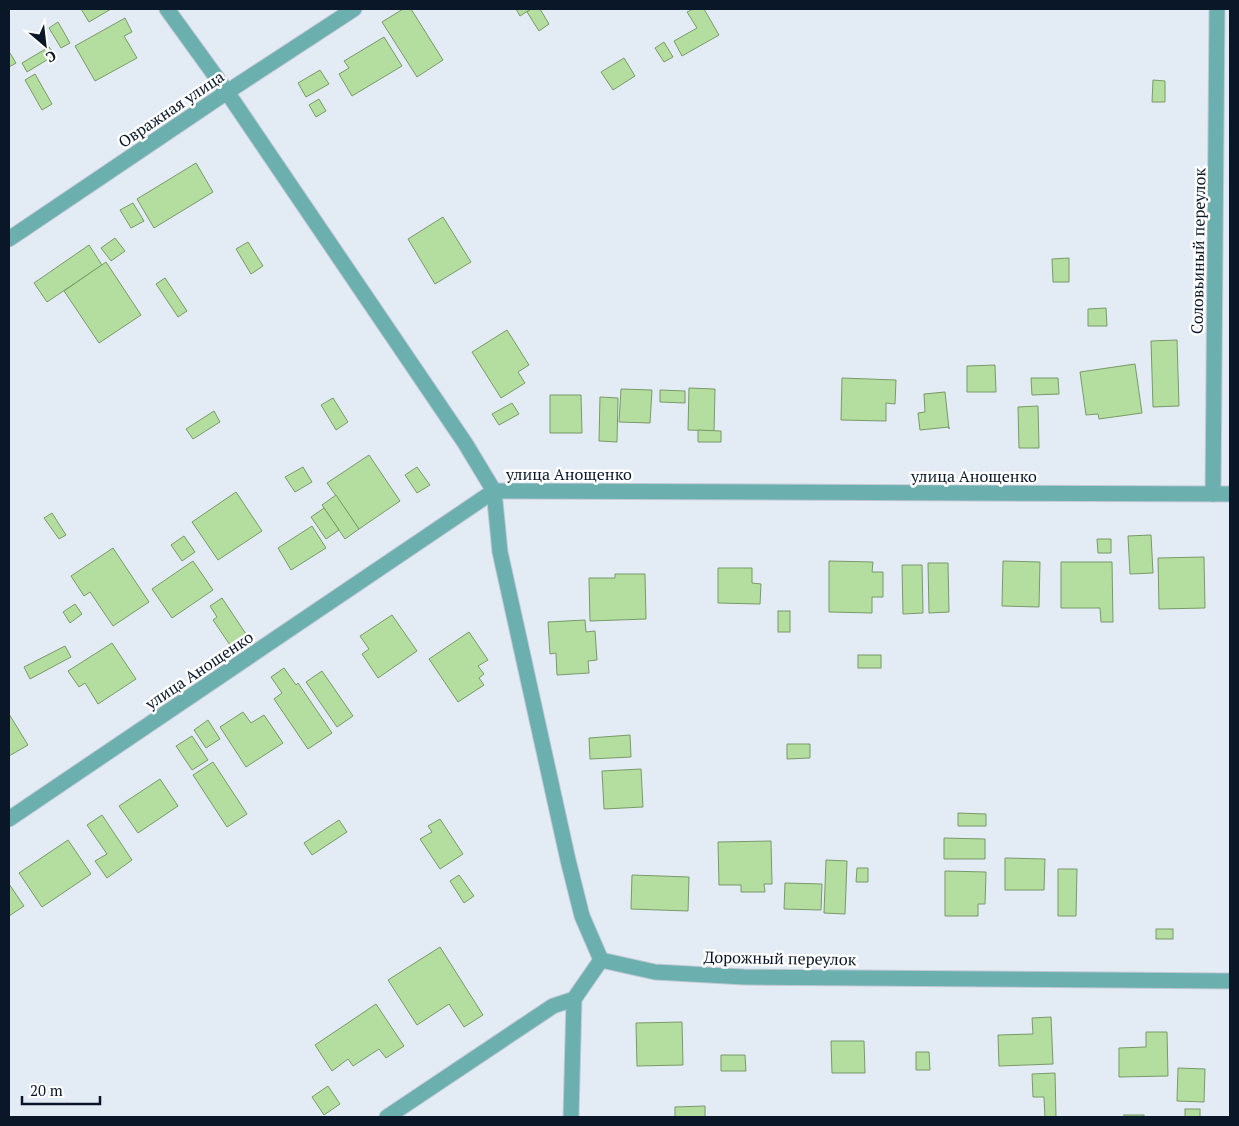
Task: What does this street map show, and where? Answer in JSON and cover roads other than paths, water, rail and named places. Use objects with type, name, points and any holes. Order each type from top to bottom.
[{"type":"street","points":[[168,9],[227,92],[465,443],[494,491],[500,552],[568,860],[582,916],[601,960],[574,999],[571,1117]]},
{"type":"street","name":"Овражная улица","points":[[9,240],[227,92],[354,9]]},
{"type":"street","name":"Соловьиный переулок","points":[[1213,494],[1217,9]]},
{"type":"street","name":"улица Анощенко","points":[[9,819],[494,491],[1230,494]]},
{"type":"street","name":"Дорожный переулок","points":[[601,960],[656,972],[744,977],[1230,980]]},
{"type":"street","points":[[386,1117],[553,1006],[574,999]]}]
